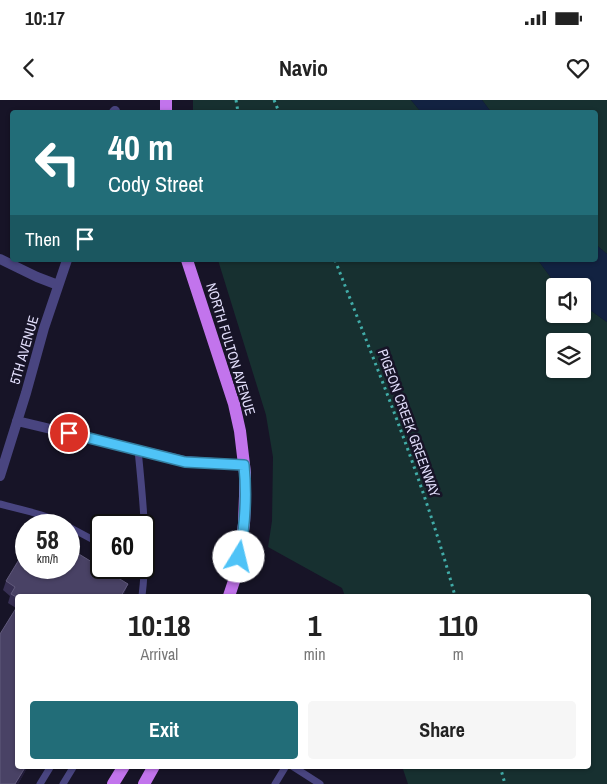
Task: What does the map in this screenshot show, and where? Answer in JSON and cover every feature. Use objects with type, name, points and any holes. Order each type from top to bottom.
[{"type":"main road","name":"NORTH FULTON AVENUE","points":[[188,262],[234,404],[240,432],[244,465],[244,524],[230,594]]},
{"type":"main road","points":[[113,784],[122,769]]},
{"type":"main road","points":[[144,784],[152,769]]},
{"type":"street","points":[[0,259],[58,285]]},
{"type":"street","name":"5TH AVENUE","points":[[0,476],[44,328],[66,262]]},
{"type":"street","points":[[17,421],[185,462],[244,465]]},
{"type":"lane","points":[[138,450],[143,514]]},
{"type":"lane","points":[[0,504],[36,514]]},
{"type":"lane","points":[[142,594],[143,579]]},
{"type":"lane","points":[[40,784],[48,769]]},
{"type":"lane","points":[[63,784],[72,769]]},
{"type":"lane","points":[[275,784],[284,769]]},
{"type":"lane","points":[[297,769],[320,784]]},
{"type":"path","name":"PIGEON CREEK GREENWAY","points":[[336,262],[398,424],[443,552],[454,594]]},
{"type":"path","points":[[501,769],[505,784]]},
{"type":"green space","points":[[193,100],[411,100],[419,110],[193,110]]},
{"type":"green space","points":[[482,100],[607,100],[607,254],[598,246],[598,110],[490,110]]},
{"type":"green space","points":[[219,262],[539,262],[551,278],[546,278],[546,323],[591,323],[591,311],[607,322],[607,784],[408,784],[403,769],[591,769],[591,594],[344,594],[342,588],[268,547],[272,521],[273,457],[266,415]]},
{"type":"water","points":[[411,100],[482,100],[490,110],[419,110]]},
{"type":"water","points":[[598,246],[607,254],[607,322],[591,311],[591,278],[551,278],[539,262],[598,262]]},
{"type":"building","points":[[80,555],[90,561],[90,579],[120,579],[128,584],[122,594],[15,594],[15,596],[11,594],[15,587],[6,581],[15,566],[15,579],[80,579]]},
{"type":"building","points":[[15,610],[15,769],[24,769],[15,784],[0,784],[0,634]]},
{"type":"route","points":[[69,433],[185,462],[244,465],[245,510],[239,557]]}]
